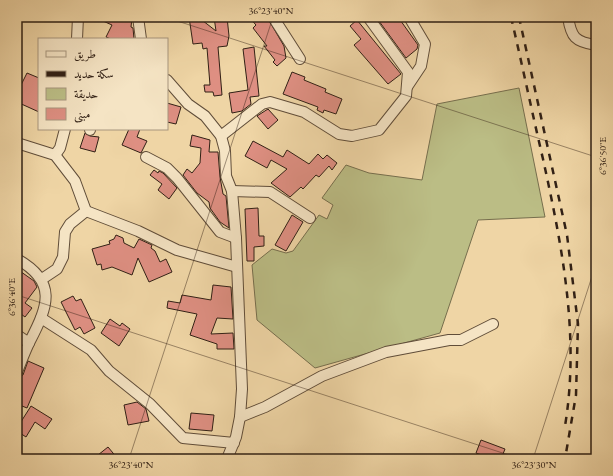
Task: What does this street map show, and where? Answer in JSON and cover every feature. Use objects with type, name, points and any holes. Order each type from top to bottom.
[{"type":"street","points":[[77,38],[78,17]]},
{"type":"street","points":[[138,17],[141,38]]},
{"type":"street","points":[[272,17],[300,59]]},
{"type":"street","points":[[221,136],[262,104],[270,102],[304,112],[339,134],[352,136],[379,130],[406,96],[408,72],[368,17]]},
{"type":"street","points":[[407,87],[421,66],[426,44],[409,17]]},
{"type":"street","points":[[568,17],[571,32],[575,38],[587,44],[596,45]]},
{"type":"street","points":[[168,81],[188,104],[205,116],[221,136],[225,151],[226,176],[232,191],[236,238],[242,389],[240,416],[234,443],[227,459]]},
{"type":"street","points":[[55,154],[60,148],[65,130]]},
{"type":"street","points":[[17,143],[55,154],[75,181],[82,195],[86,211]]},
{"type":"street","points":[[146,157],[167,168],[177,178],[220,232],[236,238]]},
{"type":"street","points":[[232,191],[270,192],[310,218]]},
{"type":"street","points":[[86,211],[138,231],[177,250],[237,267]]},
{"type":"street","points":[[42,279],[57,269],[63,257],[65,232],[70,224],[86,211]]},
{"type":"street","points":[[17,259],[42,279],[46,290],[47,303],[17,372]]},
{"type":"street","points":[[41,318],[91,350],[109,371],[150,404],[183,438],[234,443]]},
{"type":"street","points":[[240,416],[265,407],[322,376],[386,352],[449,340],[460,340],[493,324]]},
{"type":"street","points":[[17,335],[29,343]]},
{"type":"green space","points":[[519,88],[545,217],[478,220],[440,333],[315,368],[257,320],[252,265],[272,249],[286,253],[293,251],[319,215],[327,219],[333,205],[322,198],[346,165],[369,173],[422,180],[437,104]]},
{"type":"building","points":[[94,17],[132,17],[131,27],[133,28],[134,38],[106,37],[112,25]]},
{"type":"building","points":[[189,17],[198,17],[216,31],[214,17],[227,17],[229,36],[227,46],[218,47],[222,95],[214,96],[213,92],[205,92],[204,85],[210,85],[207,48],[203,49],[202,43],[193,44]]},
{"type":"building","points":[[249,17],[267,17],[284,46],[286,58],[277,66],[273,62],[275,60],[264,46],[267,46],[253,28],[256,25]]},
{"type":"building","points":[[376,17],[398,17],[418,45],[417,49],[406,58]]},
{"type":"building","points":[[357,20],[401,74],[388,84],[354,45],[361,39],[350,26]]},
{"type":"building","points":[[254,47],[259,96],[250,97],[251,104],[242,111],[232,113],[229,93],[248,90],[243,49]]},
{"type":"building","points":[[292,72],[305,77],[304,80],[326,89],[325,92],[342,99],[336,114],[324,110],[323,113],[317,110],[318,107],[283,94]]},
{"type":"building","points":[[27,73],[38,78],[38,112],[17,102],[17,93]]},
{"type":"building","points":[[168,103],[181,107],[176,124],[168,122]]},
{"type":"building","points":[[268,109],[278,120],[268,129],[257,116]]},
{"type":"building","points":[[129,130],[140,130],[137,137],[147,141],[141,153],[122,145]]},
{"type":"building","points":[[85,133],[90,136],[99,137],[95,152],[80,148]]},
{"type":"building","points":[[192,135],[210,140],[209,152],[218,152],[223,194],[226,196],[229,228],[220,222],[210,208],[209,202],[197,193],[183,175],[187,169],[192,173],[200,163],[201,148],[190,146]]},
{"type":"building","points":[[253,141],[283,157],[287,150],[309,164],[318,154],[323,159],[327,155],[337,163],[332,170],[329,166],[319,177],[316,175],[303,189],[301,187],[290,197],[271,183],[287,169],[271,160],[267,168],[245,156]]},
{"type":"building","points":[[154,170],[158,173],[159,171],[163,173],[177,188],[169,199],[158,190],[162,184],[150,175]]},
{"type":"building","points":[[258,208],[259,236],[264,236],[264,246],[254,247],[254,261],[247,261],[245,209]]},
{"type":"building","points":[[292,215],[303,222],[286,251],[275,245]]},
{"type":"building","points":[[116,235],[123,238],[124,243],[134,248],[139,239],[152,245],[151,248],[155,251],[160,262],[166,259],[172,272],[149,282],[138,258],[132,275],[112,267],[102,270],[101,264],[97,265],[92,249],[110,244],[109,241],[114,239]]},
{"type":"building","points":[[17,269],[34,281],[37,287],[25,303],[32,308],[25,317],[17,311]]},
{"type":"building","points":[[213,285],[231,287],[233,319],[217,318],[211,334],[233,333],[234,349],[217,349],[217,344],[190,335],[197,314],[167,308],[168,301],[180,303],[182,295],[211,300]]},
{"type":"building","points":[[73,296],[76,301],[81,299],[95,328],[84,334],[80,327],[75,330],[61,302]]},
{"type":"building","points":[[110,319],[120,326],[122,323],[130,329],[119,346],[101,333]]},
{"type":"building","points":[[28,361],[44,368],[27,408],[17,404],[17,378],[23,375]]},
{"type":"building","points":[[137,402],[146,409],[149,421],[128,425],[124,405]]},
{"type":"building","points":[[31,406],[52,419],[45,429],[35,422],[26,437],[17,431],[17,428]]},
{"type":"building","points":[[191,413],[214,415],[212,431],[189,429]]},
{"type":"building","points":[[481,440],[505,449],[501,459],[493,459],[476,453]]},
{"type":"building","points":[[108,447],[118,459],[93,459]]},
{"type":"railway","points":[[511,17],[557,225],[567,291],[571,359],[565,426]]},
{"type":"railway","points":[[519,17],[567,235],[578,324],[576,395],[565,459]]}]
